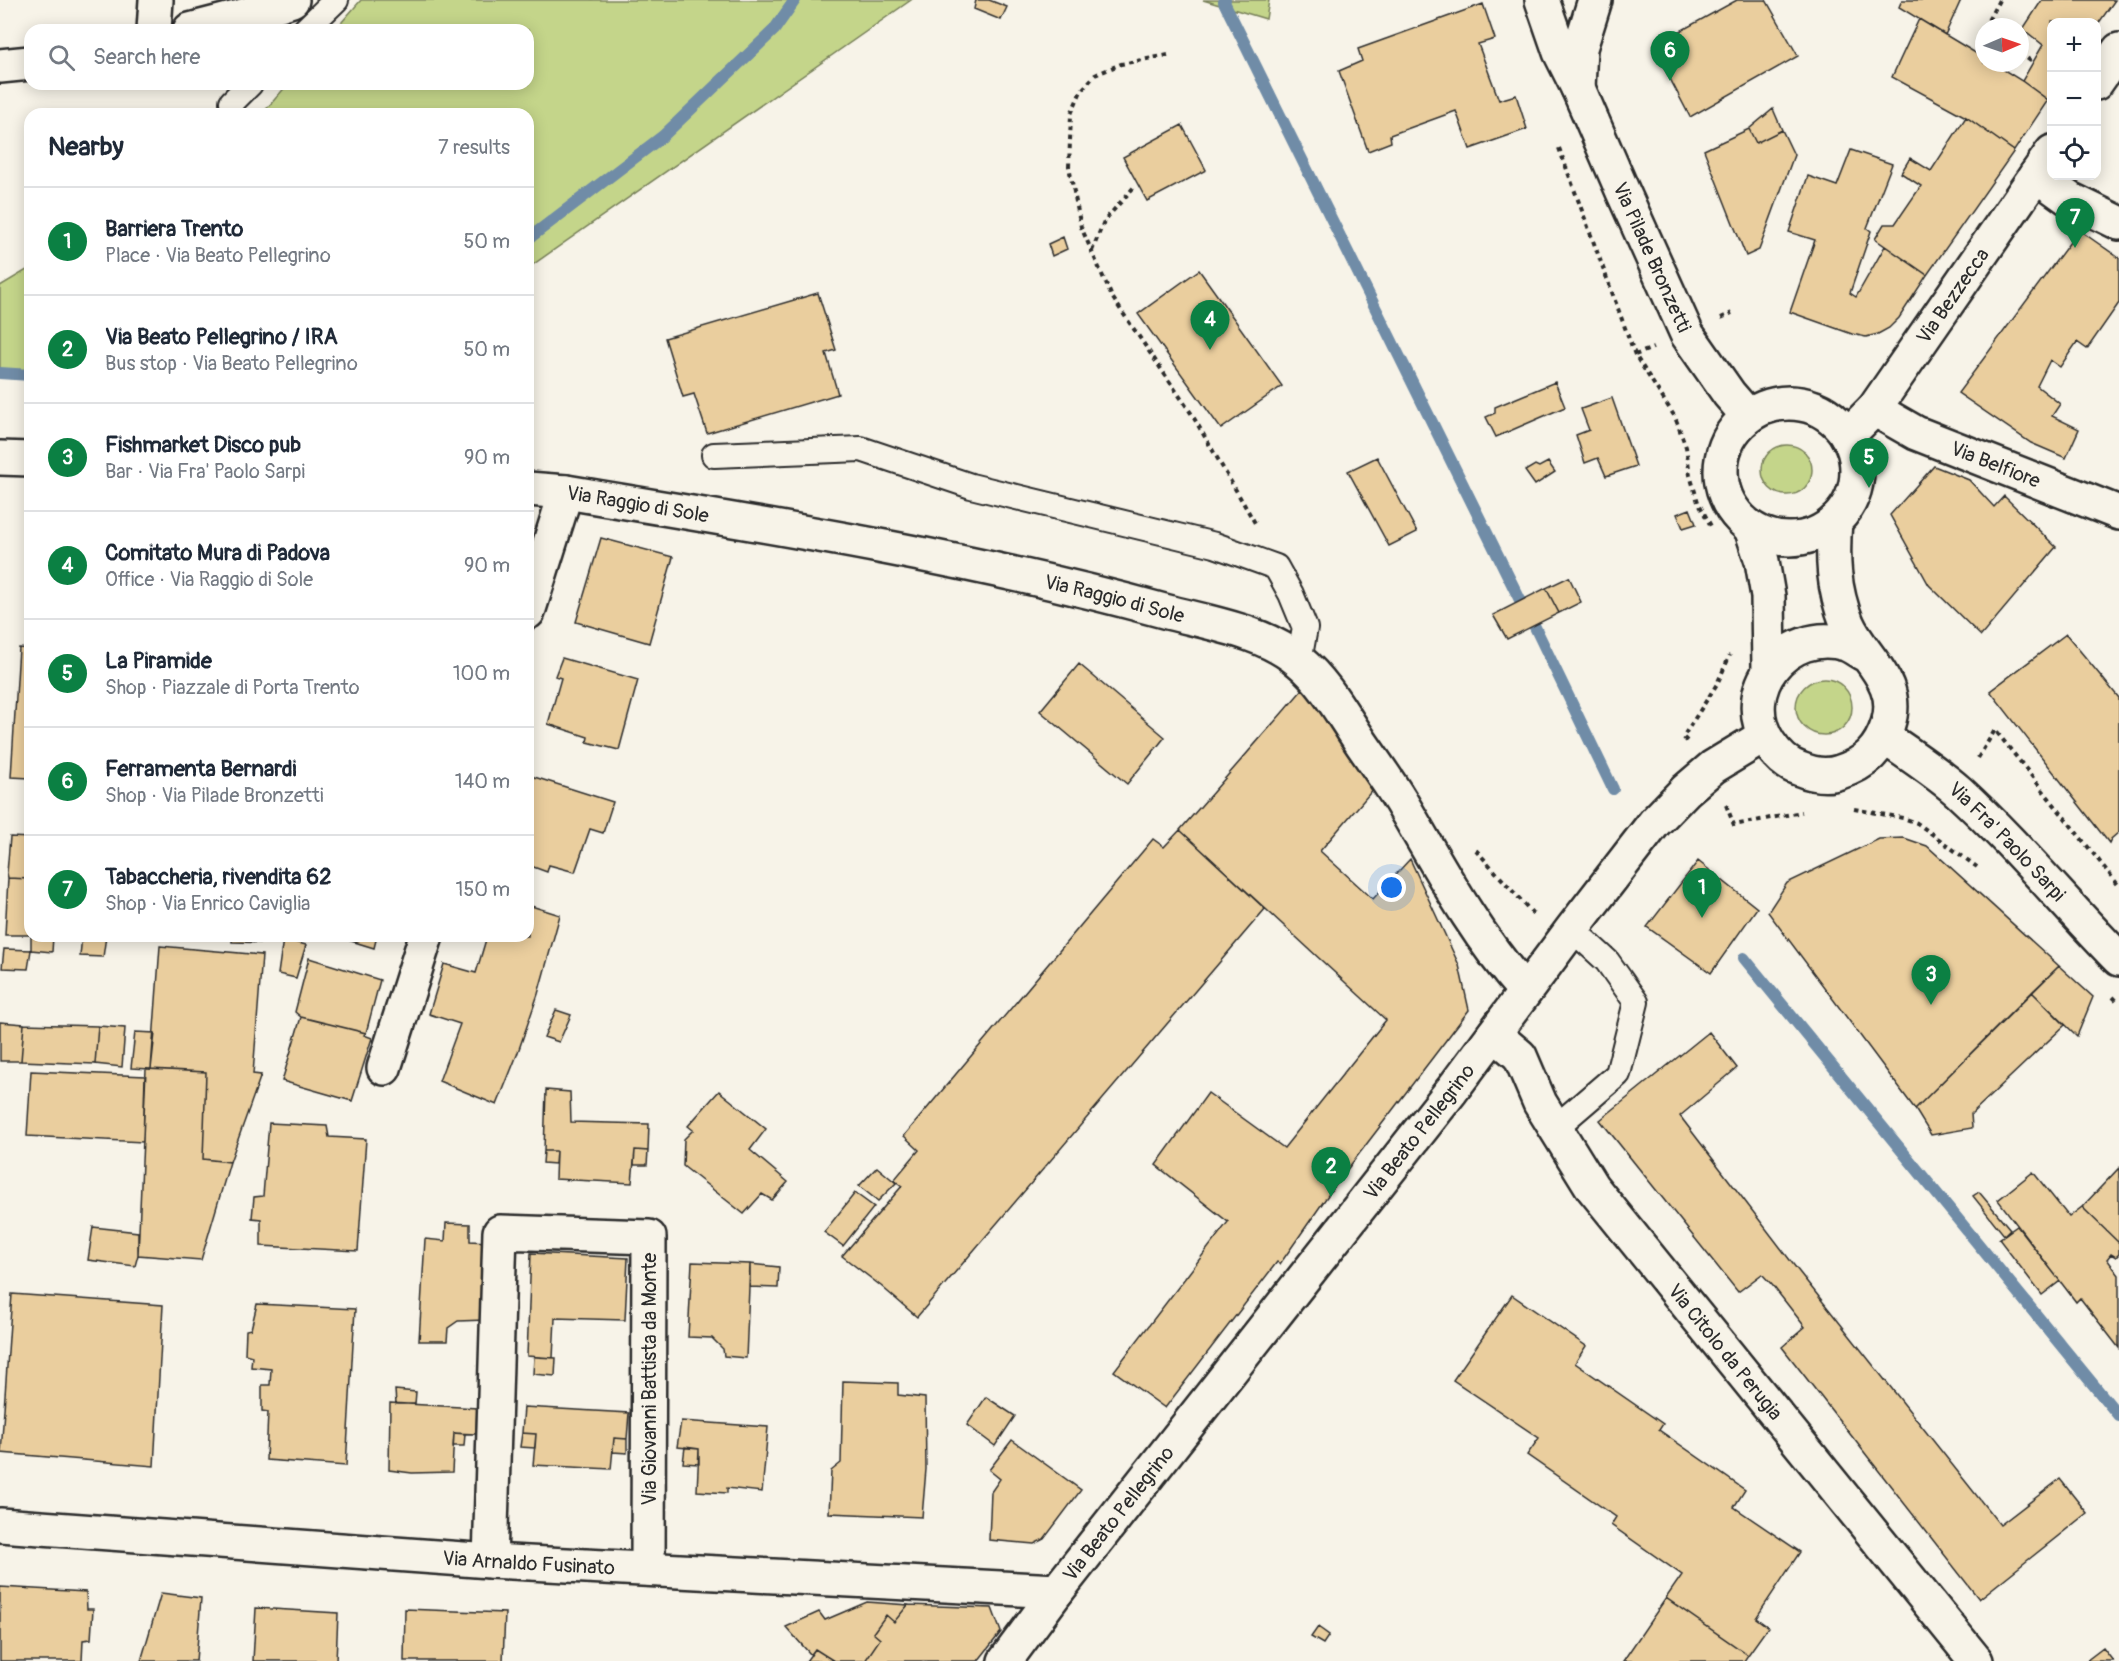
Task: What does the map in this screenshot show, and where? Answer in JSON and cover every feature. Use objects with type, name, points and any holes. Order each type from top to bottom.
[{"type":"street","points":[[154,24],[156,0]]},
{"type":"street","points":[[213,24],[292,0]]},
{"type":"street","name":"Via Pilade Bronzetti","points":[[1542,0],[1560,52],[1687,334],[1729,394],[1748,416]]},
{"type":"street","name":"Via Pilade Bronzetti","points":[[1578,88],[1580,48],[1594,0]]},
{"type":"street","points":[[2101,77],[2119,50]]},
{"type":"street","points":[[0,66],[24,64]]},
{"type":"street","points":[[2044,164],[2068,198],[2119,223]]},
{"type":"street","name":"Via Bezzecca","points":[[1847,436],[1874,409],[2044,164]]},
{"type":"street","points":[[1783,403],[1802,404],[1820,410],[1835,421],[1847,436],[1856,457],[1856,481],[1849,503],[1835,521],[1820,532],[1803,538],[1785,539],[1767,536],[1751,528],[1735,513],[1724,494],[1721,473],[1723,451],[1732,432],[1748,416],[1765,406],[1783,403]]},
{"type":"street","name":"Via Belfiore","points":[[1874,409],[1916,433],[2119,513]]},
{"type":"street","points":[[0,458],[24,459]]},
{"type":"street","name":"Via Raggio di Sole","points":[[534,489],[566,492],[797,531],[1021,576],[1131,602],[1260,638],[1299,661],[1321,683],[1398,798],[1448,884],[1508,972],[1525,991]]},
{"type":"street","points":[[534,593],[566,492]]},
{"type":"street","points":[[1835,521],[1832,555],[1836,591],[1848,625],[1866,655],[1881,672],[1890,693],[1891,715],[1884,737],[1873,755],[1855,768],[1835,774],[1813,774],[1793,767],[1776,754],[1764,736],[1758,714],[1760,691],[1769,670],[1784,655],[1803,645],[1825,641],[1847,645],[1866,655]]},
{"type":"street","points":[[1751,528],[1762,561],[1768,596],[1769,670]]},
{"type":"street","name":"Via Beato Pellegrino","points":[[1005,1661],[1057,1591],[1445,1100],[1654,823],[1686,790],[1713,767],[1764,736]]},
{"type":"street","name":"Via Fra' Paolo Sarpi","points":[[1884,737],[1957,791],[2016,849],[2119,959]]},
{"type":"street","points":[[384,1068],[424,942]]},
{"type":"street","name":"Via Citolo da Perugia","points":[[1494,1034],[1521,1056],[1540,1103],[1592,1187],[1976,1661]]},
{"type":"street","name":"Via Giovanni Battista da Monte","points":[[490,1561],[500,1232],[649,1237],[648,1568]]},
{"type":"street","name":"Via Arnaldo Fusinato","points":[[0,1525],[490,1561],[1057,1591]]},
{"type":"lane","points":[[312,24],[336,0]]},
{"type":"lane","points":[[232,102],[244,90]]},
{"type":"lane","points":[[714,455],[861,449],[970,486],[1215,545],[1276,567],[1291,594],[1305,628],[1299,661]]},
{"type":"lane","points":[[1555,1128],[1618,1074],[1636,1002],[1607,961],[1572,929]]},
{"type":"path","points":[[1989,18],[1999,0]]},
{"type":"path","points":[[1168,55],[1121,64],[1095,75],[1082,91],[1071,114],[1069,167],[1081,226],[1112,297],[1191,413],[1248,508],[1276,567]]},
{"type":"path","points":[[1557,141],[1582,215],[1635,355],[1675,417],[1686,447],[1690,475],[1698,502],[1714,533]]},
{"type":"path","points":[[1092,251],[1104,221],[1134,187]]},
{"type":"path","points":[[1683,737],[1717,684],[1730,654]]},
{"type":"path","points":[[1995,730],[2119,886]]},
{"type":"green space","points":[[361,0],[911,0],[534,264],[534,108],[267,108],[283,90],[534,90],[534,24],[340,24]]},
{"type":"green space","points":[[1203,0],[1269,0],[1266,19]]},
{"type":"green space","points":[[24,272],[24,379],[0,378],[0,286]]},
{"type":"green space","points":[[1782,445],[1792,445],[1805,452],[1812,465],[1812,475],[1805,488],[1792,495],[1782,495],[1773,491],[1766,484],[1762,475],[1762,465],[1766,456],[1773,449]]},
{"type":"green space","points":[[1818,679],[1830,679],[1840,683],[1848,691],[1852,707],[1848,723],[1840,731],[1830,735],[1818,735],[1808,731],[1800,723],[1796,713],[1796,701],[1800,691],[1808,683]]},
{"type":"building","points":[[976,0],[989,0],[1007,7],[1001,20],[974,9]]},
{"type":"building","points":[[1737,0],[1766,0],[1798,56],[1690,117],[1653,46]]},
{"type":"building","points":[[1902,0],[1961,0],[1945,35],[1899,7]]},
{"type":"building","points":[[2042,0],[2115,0],[2101,20],[2101,18],[2047,18],[2047,99],[2022,81],[2043,45],[2029,34],[2029,20]]},
{"type":"building","points":[[1483,4],[1495,39],[1478,44],[1499,100],[1516,95],[1527,129],[1470,149],[1456,111],[1390,135],[1391,142],[1368,151],[1339,71],[1362,61],[1358,49]]},
{"type":"building","points":[[1919,19],[1975,53],[1975,72],[2008,72],[2047,102],[2014,151],[1966,117],[1892,77]]},
{"type":"building","points":[[1773,109],[1782,130],[1756,143],[1749,129]]},
{"type":"building","points":[[1966,117],[2014,151],[1927,275],[1875,239],[1884,224],[1895,224],[1921,186],[1901,173],[1910,158],[1931,171]]},
{"type":"building","points":[[1182,125],[1206,170],[1147,201],[1123,157]]},
{"type":"building","points":[[1749,129],[1756,143],[1782,130],[1794,155],[1759,250],[1746,256],[1704,150]]},
{"type":"building","points":[[1851,150],[1892,164],[1867,228],[1871,231],[1850,293],[1856,297],[1885,246],[1927,275],[1899,318],[1889,328],[1866,337],[1790,312],[1815,240],[1789,232],[1808,176],[1837,186]]},
{"type":"building","points":[[2079,230],[2119,258],[2119,303],[2087,349],[2077,342],[2060,367],[2050,360],[2037,386],[2060,404],[2052,416],[2079,429],[2066,458],[2031,443],[1958,393]]},
{"type":"building","points":[[1063,237],[1067,249],[1052,256],[1048,244]]},
{"type":"building","points":[[1199,270],[1282,386],[1221,429],[1138,314]]},
{"type":"building","points":[[818,293],[836,350],[826,353],[838,394],[707,433],[694,394],[683,397],[665,338]]},
{"type":"building","points":[[1555,382],[1565,407],[1496,437],[1486,417],[1495,413],[1495,407]]},
{"type":"building","points":[[1612,398],[1636,466],[1606,476],[1598,458],[1585,463],[1576,435],[1589,430],[1581,409]]},
{"type":"building","points":[[1377,457],[1417,532],[1389,546],[1348,471]]},
{"type":"building","points":[[1548,462],[1555,472],[1535,485],[1525,471],[1535,465],[1539,467]]},
{"type":"building","points":[[1934,466],[1969,480],[1994,507],[2004,496],[2056,547],[1981,636],[1929,585],[1890,515]]},
{"type":"building","points":[[1690,509],[1696,524],[1683,528],[1677,514]]},
{"type":"building","points":[[601,538],[673,557],[649,643],[576,622]]},
{"type":"building","points":[[1569,577],[1581,602],[1559,613],[1546,588]]},
{"type":"building","points":[[1546,588],[1559,613],[1507,639],[1493,615]]},
{"type":"building","points":[[2066,634],[2119,698],[2119,832],[2109,843],[1990,691]]},
{"type":"building","points":[[19,648],[24,648],[24,778],[11,777]]},
{"type":"building","points":[[562,658],[638,680],[619,750],[587,742],[588,737],[548,724],[561,678],[555,676]]},
{"type":"building","points":[[1079,664],[1165,737],[1127,784],[1040,711]]},
{"type":"building","points":[[1303,689],[1341,726],[1376,786],[1320,851],[1373,899],[1410,859],[1459,965],[1469,1010],[1333,1188],[1280,1264],[1277,1262],[1165,1408],[1114,1371],[1228,1222],[1156,1165],[1208,1093],[1284,1148],[1386,1020],[1180,830]]},
{"type":"building","points":[[534,777],[613,802],[603,833],[590,829],[575,872],[549,865],[547,872],[534,867]]},
{"type":"building","points":[[1180,830],[1265,909],[917,1317],[842,1256],[902,1186],[894,1180],[919,1150],[904,1136],[1153,839],[1164,847]]},
{"type":"building","points":[[10,837],[24,838],[24,879],[8,878]]},
{"type":"building","points":[[1904,838],[1927,846],[2059,966],[1915,1109],[1768,912],[1787,883],[1879,839]]},
{"type":"building","points":[[1698,861],[1757,908],[1711,973],[1647,927]]},
{"type":"building","points":[[8,878],[24,879],[24,935],[5,935]]},
{"type":"building","points":[[534,907],[560,915],[538,994],[497,1105],[439,1081],[460,1024],[429,1014],[444,964],[476,973],[485,942],[534,942]]},
{"type":"building","points":[[31,942],[53,942],[52,952],[31,950]]},
{"type":"building","points":[[81,942],[105,942],[103,957],[80,956]]},
{"type":"building","points":[[283,942],[306,945],[296,978],[278,974]]},
{"type":"building","points":[[354,942],[376,942],[374,948]]},
{"type":"building","points":[[160,946],[262,955],[253,1074],[261,1075],[230,1162],[203,1159],[206,1072],[151,1069]]},
{"type":"building","points":[[4,949],[31,950],[28,969],[2,968]]},
{"type":"building","points":[[309,958],[380,980],[366,1033],[301,1017],[295,1012]]},
{"type":"building","points":[[2059,966],[2093,997],[2077,1036],[2032,992]]},
{"type":"building","points":[[2032,992],[2065,1025],[1971,1114],[1972,1128],[1931,1135],[1915,1109]]},
{"type":"building","points":[[556,1010],[571,1015],[559,1042],[544,1037]]},
{"type":"building","points":[[301,1017],[366,1033],[364,1035],[372,1038],[352,1101],[282,1081]]},
{"type":"building","points":[[0,1022],[24,1024],[21,1061],[0,1061]]},
{"type":"building","points":[[24,1024],[98,1026],[95,1064],[21,1061]]},
{"type":"building","points":[[98,1026],[125,1028],[122,1067],[95,1064]]},
{"type":"building","points":[[135,1032],[155,1033],[151,1069],[131,1068]]},
{"type":"building","points":[[1709,1032],[1737,1068],[1680,1116],[1796,1268],[2000,1525],[2060,1479],[2087,1513],[1979,1599],[1782,1347],[1805,1327],[1773,1286],[1762,1274],[1738,1292],[1600,1120]]},
{"type":"building","points":[[146,1069],[206,1072],[203,1159],[230,1162],[201,1260],[138,1255]]},
{"type":"building","points":[[31,1071],[145,1076],[143,1142],[27,1136]]},
{"type":"building","points":[[546,1090],[570,1092],[571,1122],[649,1124],[648,1151],[635,1150],[632,1183],[555,1179],[556,1151],[544,1151]]},
{"type":"building","points":[[719,1091],[766,1129],[750,1150],[788,1182],[772,1200],[762,1194],[744,1214],[683,1166],[684,1139],[693,1130],[688,1126]]},
{"type":"building","points":[[269,1123],[327,1126],[329,1137],[366,1139],[358,1251],[261,1246],[261,1219],[252,1218],[254,1197],[263,1196]]},
{"type":"building","points":[[635,1150],[648,1151],[647,1165],[634,1165]]},
{"type":"building","points":[[544,1151],[556,1151],[555,1164],[543,1163]]},
{"type":"building","points":[[877,1167],[896,1183],[878,1201],[859,1186]]},
{"type":"building","points":[[2119,1168],[2119,1243],[2082,1207]]},
{"type":"building","points":[[2033,1172],[2069,1217],[2082,1207],[2119,1243],[2119,1254],[2116,1257],[2111,1254],[2107,1259],[2119,1275],[2119,1348],[2080,1298],[2076,1302],[1998,1200]]},
{"type":"building","points":[[1979,1192],[2010,1229],[2004,1235],[1973,1196]]},
{"type":"building","points":[[855,1193],[874,1207],[843,1246],[824,1232]]},
{"type":"building","points":[[446,1223],[470,1224],[470,1241],[487,1242],[485,1320],[458,1321],[448,1328],[447,1341],[419,1341],[425,1239],[445,1241]]},
{"type":"building","points":[[2017,1226],[2060,1281],[2042,1295],[1999,1239]]},
{"type":"building","points":[[93,1227],[138,1232],[138,1255],[135,1266],[88,1260]]},
{"type":"building","points":[[531,1253],[628,1258],[625,1320],[555,1318],[553,1358],[527,1356]]},
{"type":"building","points":[[692,1262],[750,1264],[746,1358],[724,1356],[723,1349],[712,1338],[688,1337]]},
{"type":"building","points":[[750,1264],[779,1267],[778,1288],[750,1287]]},
{"type":"building","points":[[12,1294],[163,1305],[154,1466],[1,1453]]},
{"type":"building","points":[[1512,1295],[1586,1346],[1575,1363],[1663,1424],[1659,1430],[1745,1490],[1734,1507],[1800,1552],[1756,1618],[1768,1627],[1748,1655],[1666,1598],[1682,1575],[1611,1525],[1616,1517],[1527,1455],[1539,1438],[1453,1380]]},
{"type":"building","points":[[257,1304],[355,1309],[346,1466],[266,1460],[268,1412],[262,1411],[262,1385],[270,1385],[271,1369],[251,1367],[252,1356],[245,1354],[246,1330],[251,1329]]},
{"type":"building","points":[[534,1357],[556,1358],[555,1376],[533,1374]]},
{"type":"building","points":[[843,1381],[898,1383],[898,1395],[925,1398],[926,1469],[922,1517],[829,1513],[831,1471],[841,1463]]},
{"type":"building","points":[[395,1390],[416,1392],[415,1404],[396,1404]]},
{"type":"building","points":[[986,1397],[1015,1416],[995,1446],[967,1425]]},
{"type":"building","points":[[390,1403],[477,1408],[476,1434],[454,1433],[452,1472],[412,1473],[389,1470]]},
{"type":"building","points":[[524,1407],[629,1413],[627,1439],[614,1438],[611,1469],[533,1465],[536,1434],[522,1433]]},
{"type":"building","points":[[681,1421],[768,1427],[762,1492],[727,1488],[727,1493],[697,1491],[699,1449],[677,1447]]},
{"type":"building","points":[[454,1433],[465,1434],[464,1446],[453,1446]]},
{"type":"building","points":[[522,1433],[536,1434],[535,1448],[520,1447]]},
{"type":"building","points":[[614,1438],[627,1439],[627,1453],[613,1452]]},
{"type":"building","points":[[1012,1440],[1081,1490],[1044,1539],[1034,1544],[989,1540],[991,1492],[1000,1479],[989,1470]]},
{"type":"building","points":[[685,1447],[699,1449],[699,1464],[683,1463]]},
{"type":"building","points":[[0,1587],[86,1592],[87,1609],[93,1609],[91,1639],[83,1640],[82,1661],[0,1661]]},
{"type":"building","points":[[161,1593],[201,1598],[196,1661],[141,1661]]},
{"type":"building","points":[[1666,1598],[1748,1655],[1744,1661],[1623,1661]]},
{"type":"building","points":[[867,1602],[908,1605],[894,1622],[886,1615],[873,1633],[880,1639],[865,1661],[834,1661],[815,1649],[811,1655],[786,1627],[819,1612],[825,1620]]},
{"type":"building","points":[[908,1605],[992,1608],[1001,1632],[978,1661],[865,1661],[880,1639],[873,1633],[886,1615],[894,1622]]},
{"type":"building","points":[[256,1608],[338,1613],[336,1661],[253,1661]]},
{"type":"building","points":[[405,1609],[505,1613],[503,1661],[404,1661]]},
{"type":"building","points":[[1318,1627],[1329,1635],[1323,1644],[1311,1637]]},
{"type":"building","points":[[2103,1648],[2113,1661],[2086,1661]]},
{"type":"building","points":[[815,1649],[834,1661],[806,1661]]},
{"type":"waterway","points":[[534,234],[663,136],[774,30],[795,0]]},
{"type":"waterway","points":[[1225,0],[1521,602]]},
{"type":"waterway","points":[[0,373],[24,375]]},
{"type":"waterway","points":[[1534,625],[1613,789]]},
{"type":"waterway","points":[[1744,958],[2119,1416]]},
{"type":"place","name":"Ferramenta Bernardi","points":[[1670,81]]},
{"type":"place","name":"Tabaccheria, rivendita 62","points":[[2075,248]]},
{"type":"place","name":"Comitato Mura di Padova","points":[[1210,350]]},
{"type":"place","name":"La Piramide","points":[[1869,488]]},
{"type":"place","name":"Barriera Trento","points":[[1702,918]]},
{"type":"place","name":"Fishmarket Disco pub","points":[[1931,1005]]},
{"type":"place","name":"Via Beato Pellegrino / IRA","points":[[1331,1197]]}]
